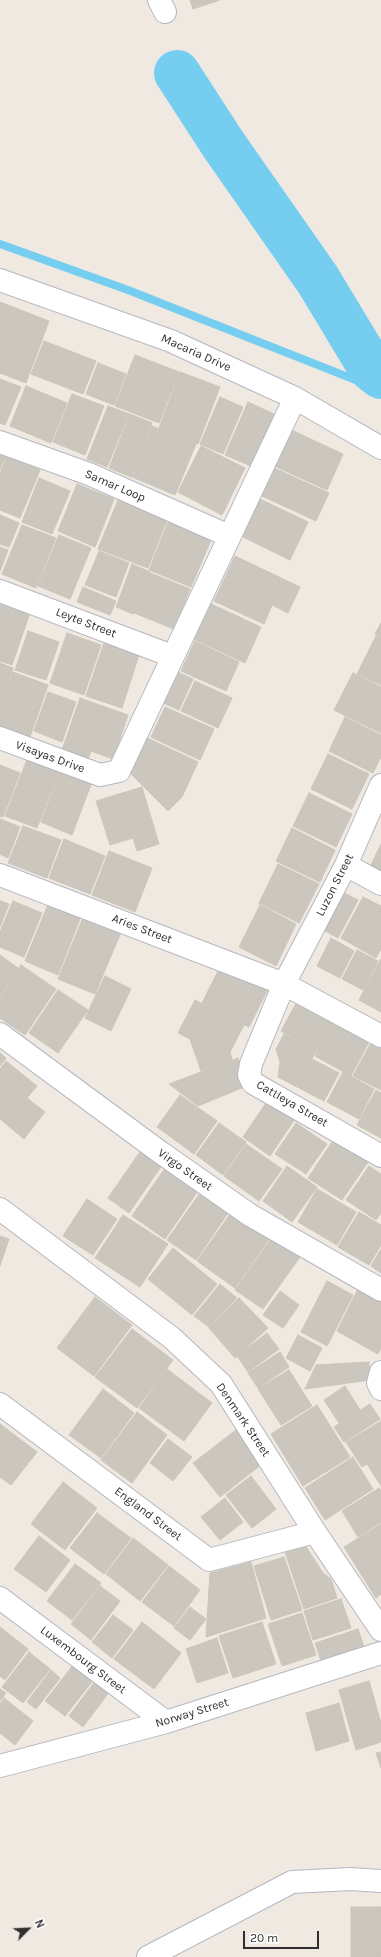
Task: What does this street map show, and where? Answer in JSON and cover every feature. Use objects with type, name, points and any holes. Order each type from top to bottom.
[{"type":"street","name":"Macaria Drive","points":[[0,280],[171,341],[295,398],[381,448]]},
{"type":"street","points":[[172,656],[295,398]]},
{"type":"street","name":"Samar Loop","points":[[0,442],[88,474],[229,536]]},
{"type":"street","name":"Leyte Street","points":[[0,591],[172,656]]},
{"type":"street","name":"Visayas Drive","points":[[0,738],[100,775],[119,771],[172,656]]},
{"type":"street","name":"Luzon Street","points":[[284,984],[346,865],[381,785]]},
{"type":"street","points":[[346,865],[381,884]]},
{"type":"street","name":"Aries Street","points":[[0,875],[284,984],[381,1036]]},
{"type":"street","name":"Cattleya Street","points":[[284,984],[251,1064],[250,1075],[253,1083],[381,1156]]},
{"type":"street","name":"Virgo Street","points":[[0,1034],[160,1152],[250,1215],[381,1290]]},
{"type":"street","name":"Denmark Street","points":[[0,1209],[172,1338],[221,1384],[315,1532],[381,1630]]},
{"type":"street","points":[[381,1372],[378,1383],[381,1389]]},
{"type":"street","name":"England Street","points":[[0,1404],[209,1560],[315,1532]]},
{"type":"street","name":"Luxembourg Street","points":[[0,1598],[166,1722]]},
{"type":"street","name":"Norway Street","points":[[0,1766],[166,1722],[381,1653]]},
{"type":"street","points":[[148,1957],[292,1882],[350,1879],[381,1881]]},
{"type":"building","points":[[190,0],[220,0],[193,9]]},
{"type":"building","points":[[0,302],[49,321],[26,383],[0,373]]},
{"type":"building","points":[[44,341],[96,361],[83,394],[31,374]]},
{"type":"building","points":[[135,355],[179,372],[159,423],[115,406]]},
{"type":"building","points":[[98,363],[126,374],[114,405],[86,394]]},
{"type":"building","points":[[180,372],[220,387],[198,444],[159,428]]},
{"type":"building","points":[[0,379],[21,387],[5,425],[0,423]]},
{"type":"building","points":[[26,386],[67,403],[51,443],[10,426]]},
{"type":"building","points":[[72,394],[104,406],[85,455],[53,442]]},
{"type":"building","points":[[220,397],[243,407],[223,454],[200,444]]},
{"type":"building","points":[[248,402],[274,414],[251,466],[225,455]]},
{"type":"building","points":[[108,406],[129,414],[107,467],[87,459]]},
{"type":"building","points":[[130,414],[152,423],[131,477],[109,468]]},
{"type":"building","points":[[152,426],[196,444],[175,495],[132,477]]},
{"type":"building","points":[[287,428],[343,454],[327,490],[270,464]]},
{"type":"building","points":[[201,446],[245,468],[222,515],[178,492]]},
{"type":"building","points":[[0,452],[6,455],[0,469]]},
{"type":"building","points":[[7,456],[40,470],[20,518],[0,510],[0,473]]},
{"type":"building","points":[[274,468],[329,493],[316,521],[262,496]]},
{"type":"building","points":[[39,478],[70,491],[52,534],[22,522]]},
{"type":"building","points":[[77,484],[114,499],[95,547],[58,531]]},
{"type":"building","points":[[260,499],[308,522],[290,560],[243,537]]},
{"type":"building","points":[[118,500],[167,520],[148,568],[98,549]]},
{"type":"building","points":[[0,515],[19,523],[9,547],[0,544]]},
{"type":"building","points":[[168,522],[211,540],[191,587],[149,570]]},
{"type":"building","points":[[22,525],[56,538],[36,588],[2,574]]},
{"type":"building","points":[[59,535],[91,548],[70,599],[38,586]]},
{"type":"building","points":[[0,547],[8,550],[0,571]]},
{"type":"building","points":[[99,551],[129,563],[116,597],[85,585]]},
{"type":"building","points":[[235,556],[300,587],[288,613],[272,605],[264,624],[214,601]]},
{"type":"building","points":[[132,564],[150,572],[133,614],[116,607]]},
{"type":"building","points":[[150,573],[190,589],[174,629],[134,613]]},
{"type":"building","points":[[83,587],[116,601],[110,615],[77,602]]},
{"type":"building","points":[[0,602],[30,613],[12,665],[0,661]]},
{"type":"building","points":[[209,603],[261,627],[245,663],[192,638]]},
{"type":"building","points":[[381,623],[381,637],[375,634]]},
{"type":"building","points":[[28,631],[59,642],[46,680],[15,670]]},
{"type":"building","points":[[67,633],[101,645],[84,695],[50,683]]},
{"type":"building","points":[[376,636],[381,638],[381,685],[357,674]]},
{"type":"building","points":[[195,641],[239,662],[226,691],[181,671]]},
{"type":"building","points":[[104,643],[139,655],[122,708],[86,696]]},
{"type":"building","points":[[0,663],[13,668],[0,707]]},
{"type":"building","points":[[173,670],[193,679],[179,710],[159,701]]},
{"type":"building","points":[[13,672],[48,685],[30,737],[0,726],[0,709]]},
{"type":"building","points":[[353,673],[381,687],[381,733],[334,710]]},
{"type":"building","points":[[195,681],[232,698],[218,728],[181,711]]},
{"type":"building","points":[[48,692],[76,702],[62,742],[34,731]]},
{"type":"building","points":[[80,698],[128,715],[113,759],[91,751],[88,759],[62,750]]},
{"type":"building","points":[[165,707],[214,729],[200,760],[151,737]]},
{"type":"building","points":[[345,717],[381,735],[381,757],[373,773],[329,751]]},
{"type":"building","points":[[143,736],[198,762],[182,797],[168,811],[128,771]]},
{"type":"building","points":[[328,754],[369,774],[352,809],[311,789]]},
{"type":"building","points":[[28,757],[60,770],[37,828],[5,816]]},
{"type":"building","points":[[0,765],[20,773],[3,817],[0,816]]},
{"type":"building","points":[[61,770],[92,782],[72,835],[41,822]]},
{"type":"building","points":[[142,787],[159,844],[137,851],[133,838],[110,845],[96,801]]},
{"type":"building","points":[[309,793],[352,814],[336,847],[293,826]]},
{"type":"building","points":[[0,819],[20,827],[8,858],[0,854]]},
{"type":"building","points":[[23,826],[61,840],[47,878],[8,863]]},
{"type":"building","points":[[292,828],[335,850],[320,882],[276,861]]},
{"type":"building","points":[[64,839],[105,856],[90,894],[49,878]]},
{"type":"building","points":[[381,844],[381,872],[370,867]]},
{"type":"building","points":[[109,851],[152,868],[135,912],[92,895]]},
{"type":"building","points":[[278,864],[319,884],[299,923],[259,903]]},
{"type":"building","points":[[338,890],[358,900],[338,938],[318,927]]},
{"type":"building","points":[[363,897],[381,906],[381,949],[376,958],[341,938]]},
{"type":"building","points":[[0,901],[9,904],[0,927]]},
{"type":"building","points":[[13,901],[42,913],[24,957],[0,947],[0,932]]},
{"type":"building","points":[[49,902],[81,916],[58,975],[25,961]]},
{"type":"building","points":[[260,905],[296,924],[276,966],[239,947]]},
{"type":"building","points":[[84,915],[122,930],[95,994],[58,979]]},
{"type":"building","points":[[331,938],[354,951],[340,978],[317,966]]},
{"type":"building","points":[[357,950],[378,961],[363,990],[342,979]]},
{"type":"building","points":[[0,955],[18,968],[0,995]]},
{"type":"building","points":[[381,960],[381,1012],[359,1000]]},
{"type":"building","points":[[21,965],[56,989],[25,1035],[0,1018],[0,997]]},
{"type":"building","points":[[220,967],[267,991],[249,1027],[202,1003]]},
{"type":"building","points":[[105,976],[131,989],[111,1031],[85,1018]]},
{"type":"building","points":[[58,990],[88,1010],[58,1053],[29,1033]]},
{"type":"building","points":[[300,996],[336,1015],[317,1051],[281,1031]]},
{"type":"building","points":[[195,1000],[244,1025],[230,1052],[232,1059],[201,1071],[190,1039],[178,1033]]},
{"type":"building","points":[[335,1017],[372,1036],[351,1076],[315,1056]]},
{"type":"building","points":[[284,1034],[316,1051],[312,1059],[339,1073],[324,1101],[278,1077],[280,1062],[276,1049]]},
{"type":"building","points":[[375,1035],[381,1038],[381,1090],[353,1076]]},
{"type":"building","points":[[0,1053],[6,1058],[0,1066]]},
{"type":"building","points":[[238,1058],[249,1085],[198,1106],[169,1084]]},
{"type":"building","points":[[6,1061],[37,1086],[27,1098],[45,1112],[24,1139],[0,1119],[0,1069]]},
{"type":"building","points":[[343,1072],[374,1089],[359,1119],[327,1102]]},
{"type":"building","points":[[376,1090],[381,1093],[381,1138],[357,1125]]},
{"type":"building","points":[[180,1095],[217,1121],[194,1154],[157,1127]]},
{"type":"building","points":[[268,1100],[295,1119],[270,1156],[243,1137]]},
{"type":"building","points":[[219,1123],[246,1142],[223,1175],[196,1155]]},
{"type":"building","points":[[296,1123],[327,1144],[306,1174],[275,1154]]},
{"type":"building","points":[[334,1139],[368,1162],[342,1200],[308,1178]]},
{"type":"building","points":[[246,1144],[282,1169],[259,1201],[224,1176]]},
{"type":"building","points":[[144,1146],[165,1161],[129,1213],[108,1198]]},
{"type":"building","points":[[167,1165],[200,1188],[165,1239],[132,1216]]},
{"type":"building","points":[[287,1166],[317,1187],[292,1222],[263,1201]]},
{"type":"building","points":[[369,1166],[381,1174],[381,1213],[376,1220],[346,1200]]},
{"type":"building","points":[[317,1189],[356,1212],[337,1245],[298,1222]]},
{"type":"building","points":[[200,1193],[228,1213],[196,1260],[167,1240]]},
{"type":"building","points":[[87,1199],[117,1219],[93,1255],[63,1236]]},
{"type":"building","points":[[359,1212],[381,1225],[381,1245],[369,1265],[338,1247]]},
{"type":"building","points":[[231,1213],[269,1239],[235,1288],[197,1261]]},
{"type":"building","points":[[123,1215],[168,1244],[140,1287],[95,1258]]},
{"type":"building","points":[[0,1236],[9,1239],[0,1266]]},
{"type":"building","points":[[272,1237],[300,1257],[263,1309],[235,1290]]},
{"type":"building","points":[[173,1248],[217,1284],[192,1315],[148,1279]]},
{"type":"building","points":[[381,1249],[381,1273],[371,1266]]},
{"type":"building","points":[[327,1281],[353,1295],[327,1346],[301,1332]]},
{"type":"building","points":[[220,1284],[237,1298],[209,1327],[194,1316]]},
{"type":"building","points":[[358,1289],[381,1302],[381,1348],[378,1354],[337,1331]]},
{"type":"building","points":[[280,1291],[299,1305],[283,1328],[263,1315]]},
{"type":"building","points":[[95,1297],[132,1325],[94,1376],[57,1348]]},
{"type":"building","points":[[239,1298],[268,1328],[235,1358],[209,1328]]},
{"type":"building","points":[[132,1329],[173,1360],[137,1408],[95,1377]]},
{"type":"building","points":[[267,1333],[279,1349],[248,1372],[237,1356]]},
{"type":"building","points":[[298,1335],[322,1348],[310,1371],[286,1358]]},
{"type":"building","points":[[280,1352],[289,1367],[258,1388],[248,1373]]},
{"type":"building","points":[[369,1362],[370,1380],[305,1389],[316,1365]]},
{"type":"building","points":[[167,1369],[212,1403],[184,1441],[139,1408]]},
{"type":"building","points":[[289,1370],[312,1406],[281,1425],[258,1389]]},
{"type":"building","points":[[345,1386],[360,1410],[339,1423],[324,1400]]},
{"type":"building","points":[[103,1389],[134,1413],[101,1458],[69,1435]]},
{"type":"building","points":[[370,1404],[380,1419],[344,1442],[334,1427]]},
{"type":"building","points":[[317,1405],[350,1457],[303,1486],[271,1434]]},
{"type":"building","points":[[137,1412],[167,1435],[132,1483],[101,1460]]},
{"type":"building","points":[[381,1421],[381,1454],[362,1467],[346,1442]]},
{"type":"building","points":[[0,1424],[37,1452],[11,1485],[0,1477]]},
{"type":"building","points":[[236,1430],[262,1464],[220,1497],[193,1463]]},
{"type":"building","points":[[168,1439],[192,1457],[173,1481],[150,1463]]},
{"type":"building","points":[[381,1455],[381,1486],[367,1464]]},
{"type":"building","points":[[353,1457],[373,1489],[325,1520],[305,1488]]},
{"type":"building","points":[[251,1476],[276,1509],[252,1528],[226,1495]]},
{"type":"building","points":[[63,1482],[97,1508],[65,1550],[31,1524]]},
{"type":"building","points":[[379,1488],[381,1492],[381,1522],[358,1537],[342,1511]]},
{"type":"building","points":[[225,1498],[243,1522],[220,1540],[201,1517]]},
{"type":"building","points":[[97,1513],[131,1538],[104,1574],[70,1548]]},
{"type":"building","points":[[381,1524],[381,1594],[376,1598],[344,1547]]},
{"type":"building","points":[[39,1536],[70,1560],[46,1592],[14,1569]]},
{"type":"building","points":[[133,1538],[168,1565],[140,1601],[106,1574]]},
{"type":"building","points":[[305,1545],[323,1573],[331,1579],[337,1598],[304,1609],[285,1552]]},
{"type":"building","points":[[284,1557],[302,1610],[271,1620],[254,1566]]},
{"type":"building","points":[[251,1562],[266,1618],[206,1637],[210,1573]]},
{"type":"building","points":[[75,1564],[101,1583],[72,1620],[47,1601]]},
{"type":"building","points":[[169,1566],[200,1590],[174,1626],[142,1602]]},
{"type":"building","points":[[100,1586],[120,1601],[91,1640],[71,1624]]},
{"type":"building","points":[[341,1599],[351,1628],[313,1640],[304,1611]]},
{"type":"building","points":[[190,1607],[206,1619],[190,1640],[174,1628]]},
{"type":"building","points":[[302,1613],[316,1655],[282,1666],[268,1624]]},
{"type":"building","points":[[113,1615],[133,1630],[112,1658],[92,1642]]},
{"type":"building","points":[[142,1622],[181,1653],[154,1689],[114,1659]]},
{"type":"building","points":[[262,1622],[276,1664],[233,1678],[219,1636]]},
{"type":"building","points":[[0,1627],[28,1649],[5,1680],[0,1676]]},
{"type":"building","points":[[358,1629],[366,1653],[323,1667],[315,1643]]},
{"type":"building","points":[[217,1638],[228,1673],[197,1683],[186,1649]]},
{"type":"building","points":[[29,1652],[50,1669],[23,1703],[2,1687]]},
{"type":"building","points":[[74,1664],[94,1679],[65,1716],[45,1701]]},
{"type":"building","points":[[51,1670],[60,1678],[36,1709],[27,1702]]},
{"type":"building","points":[[96,1680],[110,1691],[83,1727],[69,1716]]},
{"type":"building","points":[[369,1681],[381,1723],[381,1742],[356,1750],[339,1690]]},
{"type":"building","points":[[0,1689],[6,1693],[0,1701]]},
{"type":"building","points":[[4,1698],[33,1721],[15,1745],[0,1733],[0,1704]]},
{"type":"building","points":[[339,1703],[349,1741],[316,1751],[306,1713]]},
{"type":"building","points":[[381,1752],[381,1768],[376,1753]]},
{"type":"building","points":[[351,1907],[381,1907],[381,1957],[351,1957]]},
{"type":"waterway","points":[[177,73],[223,144],[318,280],[371,368],[381,376]]},
{"type":"waterway","points":[[0,244],[128,290],[381,390]]}]
